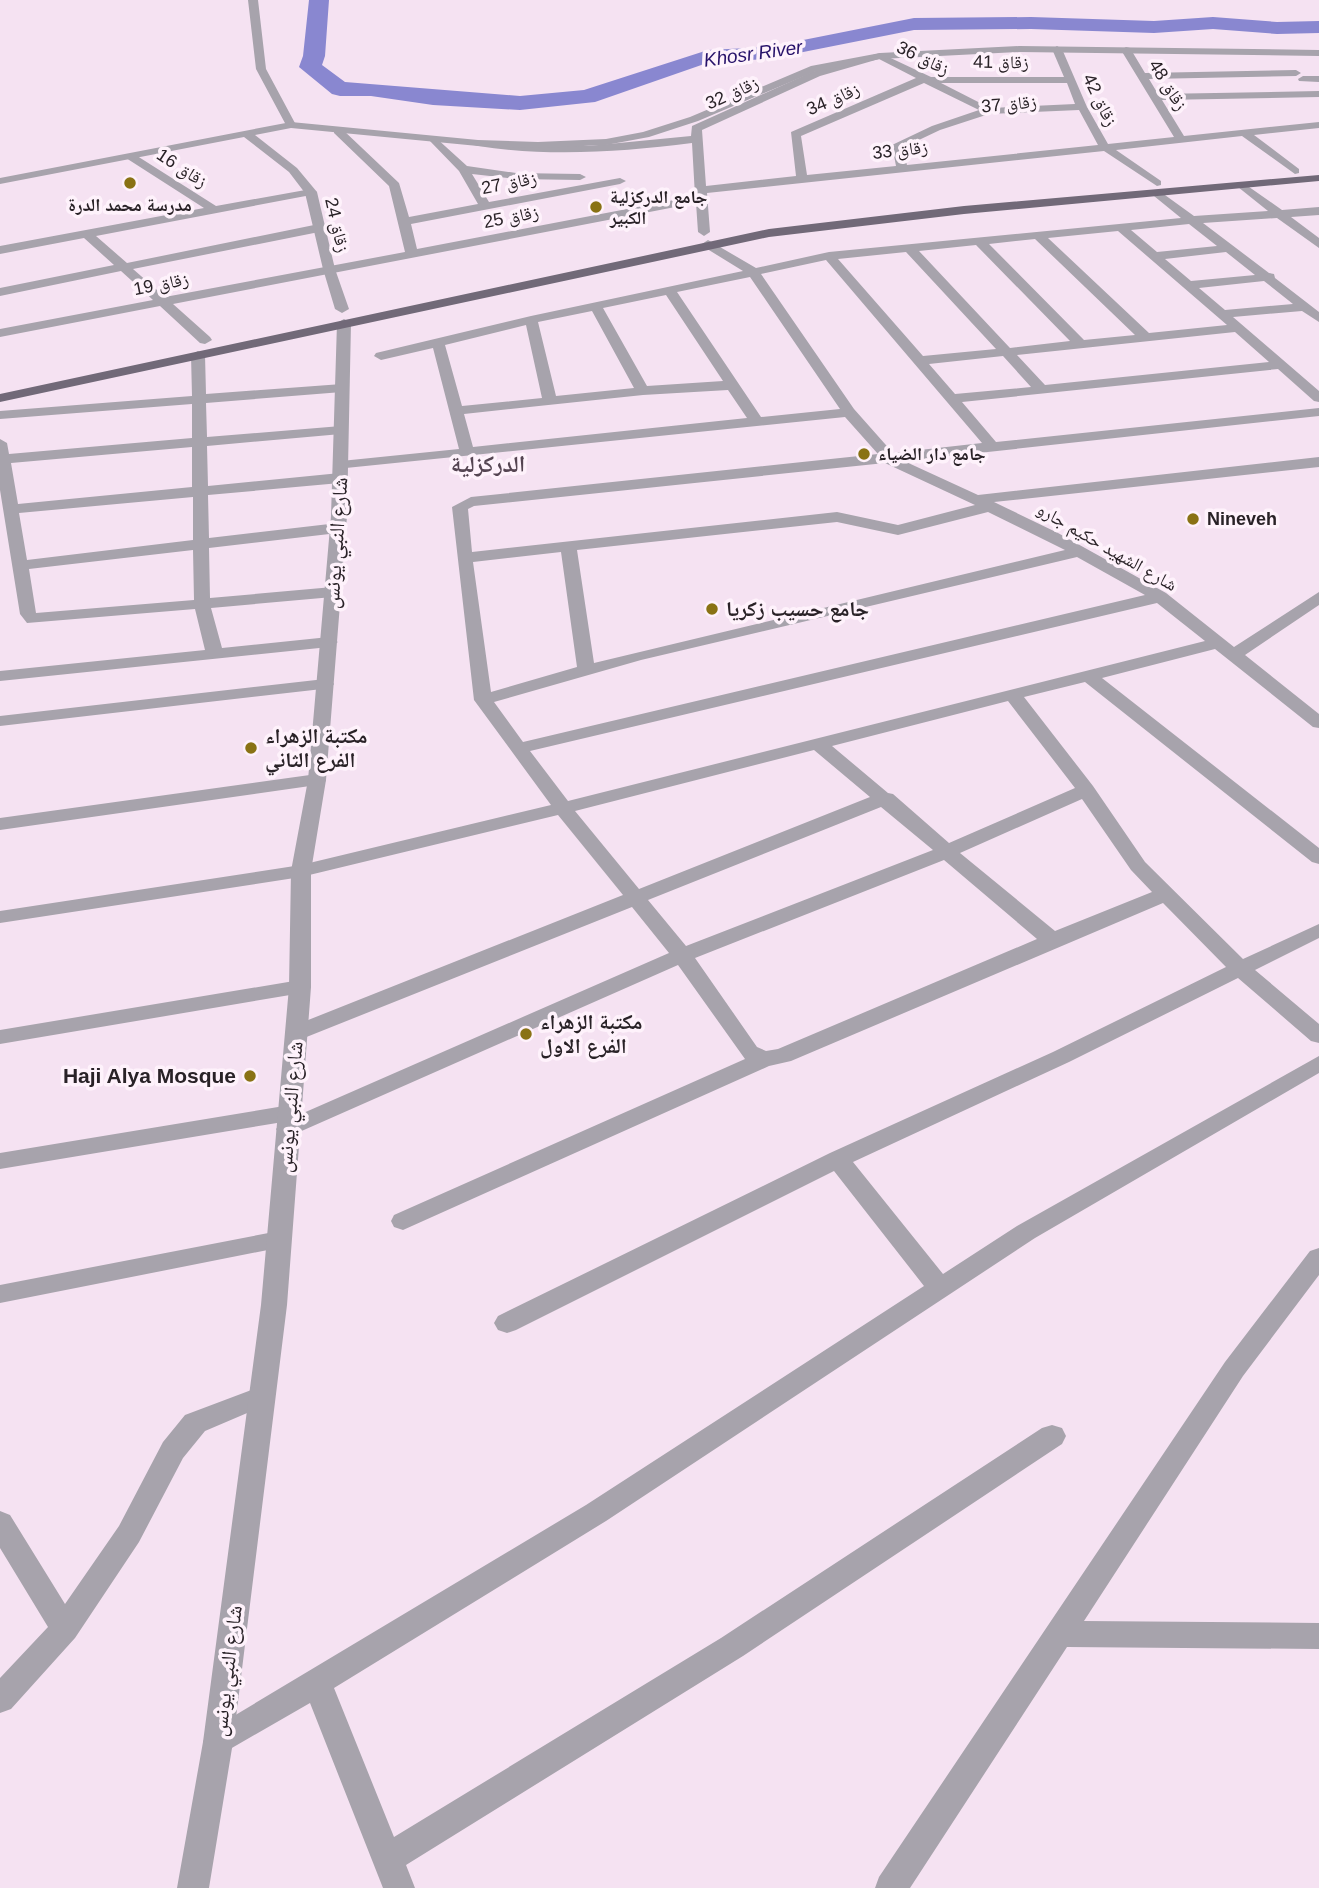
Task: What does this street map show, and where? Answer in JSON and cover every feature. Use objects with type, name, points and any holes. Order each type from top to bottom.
[{"type":"main road","points":[[0,398],[203,343],[706,238],[1319,169]]},
{"type":"main road","points":[[1157,188],[1242,186],[1319,178]]},
{"type":"main road","points":[[690,235],[706,238]]},
{"type":"street","points":[[253,0],[261,69],[291,125]]},
{"type":"street","name":"زقاق 32","points":[[706,238],[696,129],[816,74],[880,56],[1057,49],[1319,53]]},
{"type":"street","name":"زقاق 42","points":[[1057,49],[1084,111],[1104,146],[1193,220],[1270,277],[1319,318]]},
{"type":"street","name":"زقاق 48","points":[[1126,50],[1180,138]]},
{"type":"street","points":[[1273,53],[1319,94]]},
{"type":"street","name":"زقاق 36","points":[[880,56],[988,111]]},
{"type":"street","points":[[1142,76],[1300,76],[1319,79]]},
{"type":"street","name":"زقاق 41","points":[[928,79],[1071,80]]},
{"type":"street","name":"زقاق 34","points":[[802,178],[795,134],[928,79]]},
{"type":"street","points":[[1155,97],[1319,94]]},
{"type":"street","points":[[902,168],[896,146],[927,138],[936,128],[988,111],[1084,111]]},
{"type":"street","name":"زقاق 37","points":[[936,128],[1084,111]]},
{"type":"street","points":[[0,181],[291,125],[435,140],[538,145],[606,142],[696,129]]},
{"type":"street","name":"زقاق 33","points":[[700,194],[802,178],[902,168],[952,158],[1316,127]]},
{"type":"street","points":[[478,143],[520,150],[620,155],[696,129]]},
{"type":"street","points":[[338,131],[395,185],[412,253]]},
{"type":"street","points":[[1243,132],[1296,171]]},
{"type":"street","name":"زقاق 24","points":[[246,134],[293,170],[311,192],[329,269],[343,313]]},
{"type":"street","points":[[435,140],[464,169],[485,205]]},
{"type":"street","name":"زقاق 16","points":[[130,156],[214,210]]},
{"type":"street","points":[[464,169],[551,178],[621,173],[620,198]]},
{"type":"street","points":[[1242,186],[1319,244]]},
{"type":"street","points":[[0,250],[311,192]]},
{"type":"street","name":"زقاق 25","points":[[329,269],[412,253],[620,198],[700,194]]},
{"type":"street","name":"زقاق 27","points":[[404,222],[485,205],[620,198]]},
{"type":"street","points":[[381,356],[531,320],[829,256],[1193,220],[1319,211]]},
{"type":"street","points":[[1121,227],[1319,398]]},
{"type":"street","points":[[0,292],[319,228]]},
{"type":"street","points":[[86,233],[162,301],[203,343],[199,399],[202,604],[215,654]]},
{"type":"street","points":[[1038,235],[1145,337]]},
{"type":"street","points":[[706,238],[752,271],[849,412],[891,460]]},
{"type":"street","points":[[979,241],[1079,343]]},
{"type":"street","points":[[909,248],[1042,390]]},
{"type":"street","points":[[1155,256],[1229,248]]},
{"type":"street","points":[[829,256],[993,447]]},
{"type":"street","name":"زقاق 19","points":[[0,333],[329,269]]},
{"type":"street","points":[[1188,285],[1270,277]]},
{"type":"street","points":[[670,291],[757,422]]},
{"type":"street","points":[[1222,314],[1302,304],[1319,297]]},
{"type":"street","points":[[596,307],[643,391]]},
{"type":"street","name":"شارع النبي يونس","points":[[193,1888],[218,1742],[279,1240],[300,987],[301,871],[317,780],[338,528],[343,313]]},
{"type":"street","points":[[531,320],[550,401]]},
{"type":"street","points":[[919,360],[1238,328]]},
{"type":"street","points":[[438,342],[467,452]]},
{"type":"street","points":[[952,399],[1281,365]]},
{"type":"street","points":[[456,411],[643,391],[733,385]]},
{"type":"street","points":[[0,415],[342,388]]},
{"type":"street","points":[[12,509],[200,491],[467,452],[849,412]]},
{"type":"street","points":[[764,1059],[749,1052],[681,955],[563,808],[483,700],[460,508],[471,502],[891,460],[1319,412]]},
{"type":"street","points":[[3,459],[341,430]]},
{"type":"street","points":[[0,443],[28,614],[33,619],[333,592]]},
{"type":"street","name":"شارع الشهيد حكيم جارو","points":[[891,460],[1080,551],[1160,597],[1318,721]]},
{"type":"street","points":[[464,558],[837,517],[898,530],[984,503],[1319,462]]},
{"type":"street","points":[[22,565],[338,528]]},
{"type":"street","points":[[568,545],[586,670]]},
{"type":"street","points":[[483,700],[636,656],[1080,551]]},
{"type":"street","points":[[520,748],[1160,597]]},
{"type":"street","points":[[1235,654],[1319,597]]},
{"type":"street","points":[[0,676],[329,642]]},
{"type":"street","points":[[0,917],[301,871],[1218,643]]},
{"type":"street","points":[[1088,676],[1319,858]]},
{"type":"street","points":[[0,721],[326,684]]},
{"type":"street","points":[[1013,695],[1086,790],[1138,866],[1239,968],[1319,1037]]},
{"type":"street","points":[[818,744],[886,798],[1052,940]]},
{"type":"street","points":[[0,824],[317,780]]},
{"type":"street","points":[[0,1161],[289,1121],[681,955],[948,851],[1086,790]]},
{"type":"street","points":[[296,1033],[886,798]]},
{"type":"street","points":[[404,1221],[764,1059],[783,1056],[1166,894]]},
{"type":"street","points":[[507,1323],[838,1159],[1061,1057],[1319,930]]},
{"type":"street","points":[[0,1037],[300,987]]},
{"type":"street","points":[[218,1742],[596,1513],[1026,1232],[1319,1063]]},
{"type":"street","points":[[838,1159],[940,1288]]},
{"type":"street","points":[[0,1294],[279,1240]]},
{"type":"street","points":[[891,1888],[1234,1369],[1319,1256]]},
{"type":"street","points":[[0,1699],[65,1629],[129,1534],[173,1450],[195,1423],[262,1396]]},
{"type":"street","points":[[387,1859],[732,1647],[1052,1436]]},
{"type":"street","points":[[0,1523],[65,1629]]},
{"type":"street","points":[[1061,1634],[1319,1636]]},
{"type":"street","points":[[317,1683],[399,1888]]},
{"type":"waterway","name":"Khosr River","points":[[319,0],[314,56],[310,67],[340,89],[371,89],[433,98],[520,103],[587,97],[708,56],[768,53],[914,24],[1031,23],[1154,27],[1213,23],[1277,28],[1319,27]]},
{"type":"place","name":"مدرسة محمد الدرة","points":[[130,183]]},
{"type":"place","name":"جامع الدركزلية الكبير","points":[[596,207]]},
{"type":"place","name":"جامع دار الضياء","points":[[864,454]]},
{"type":"place","name":"Nineveh","points":[[1193,519]]},
{"type":"place","name":"جامع حسيب زكريا","points":[[712,609]]},
{"type":"place","name":"مكتبة الزهراء الفرع الثاني","points":[[251,748]]},
{"type":"place","name":"مكتبة الزهراء الفرع الاول","points":[[526,1034]]},
{"type":"place","name":"Haji Alya Mosque","points":[[250,1076]]},
{"type":"district","name":"الدركزلية","points":[[488,464]]}]
